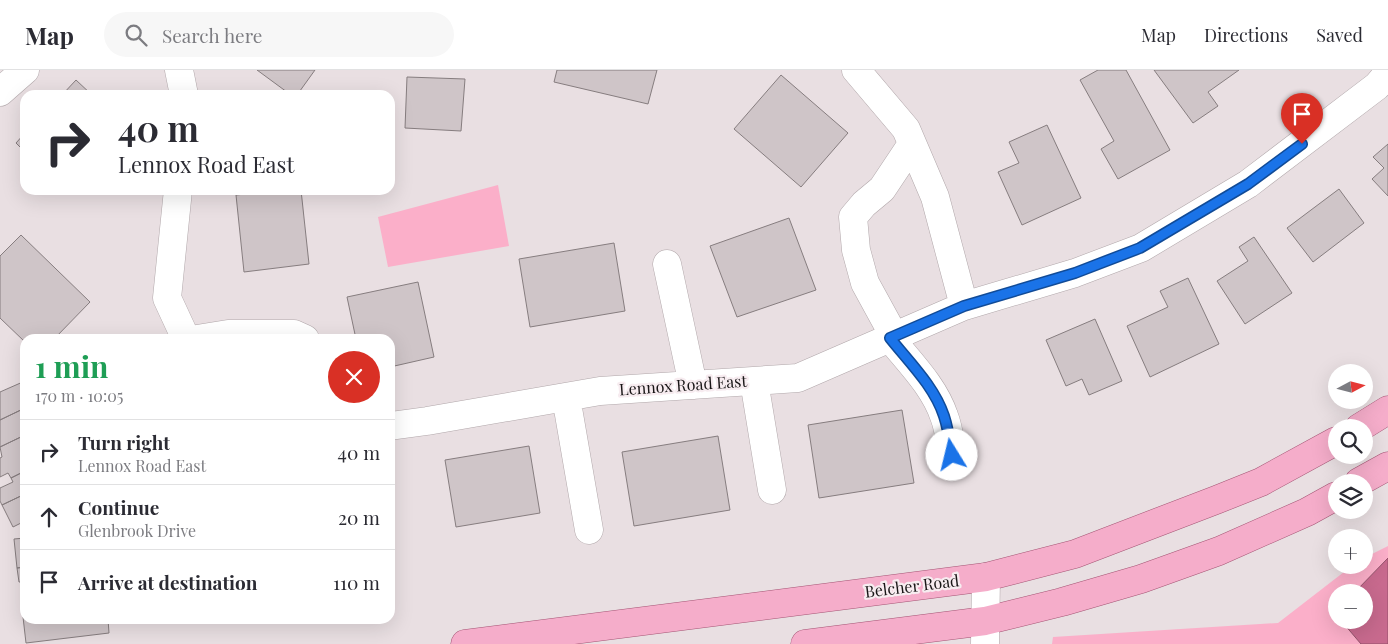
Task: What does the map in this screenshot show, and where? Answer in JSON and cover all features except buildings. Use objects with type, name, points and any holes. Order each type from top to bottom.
[{"type":"main road","points":[[1373,419],[1388,410]]},
{"type":"main road","name":"Belcher Road","points":[[465,644],[986,577],[1075,554],[1216,500],[1261,482],[1328,445]]},
{"type":"main road","points":[[1373,474],[1388,466]]},
{"type":"main road","points":[[805,644],[985,632],[1062,602],[1141,579],[1219,550],[1307,512],[1328,500]]},
{"type":"street","points":[[0,92],[25,70]]},
{"type":"street","points":[[179,70],[183,90]]},
{"type":"street","points":[[858,70],[906,129],[935,198],[964,306]]},
{"type":"street","name":"Lennox Road East","points":[[395,425],[600,391],[798,378],[964,306],[1075,273],[1140,248],[1256,178],[1376,86],[1388,73]]},
{"type":"street","points":[[912,144],[882,189],[864,204],[853,217],[856,250],[865,283],[892,337],[939,403],[945,418],[952,455]]},
{"type":"street","points":[[177,195],[166,298],[184,334]]},
{"type":"street","points":[[668,264],[693,385]]},
{"type":"street","points":[[228,334],[294,334]]},
{"type":"street","points":[[754,381],[772,490]]},
{"type":"street","points":[[566,397],[589,530]]},
{"type":"street","points":[[985,632],[986,577]]},
{"type":"shaded area","points":[[498,185],[509,246],[388,267],[378,217]]},
{"type":"shaded area","points":[[1388,546],[1388,558],[1373,573],[1373,554]]},
{"type":"shaded area","points":[[1388,558],[1388,644],[1361,644],[1348,629],[1373,629],[1373,584],[1363,584]]},
{"type":"shaded area","points":[[1341,574],[1372,574],[1363,584],[1328,584]]},
{"type":"shaded area","points":[[1328,584],[1328,629],[1348,629],[1361,644],[1052,644],[1053,637],[1278,623]]},
{"type":"route","points":[[952,455],[945,418],[939,403],[933,392],[890,338],[964,306],[1075,273],[1140,248],[1248,184],[1302,144]]}]
